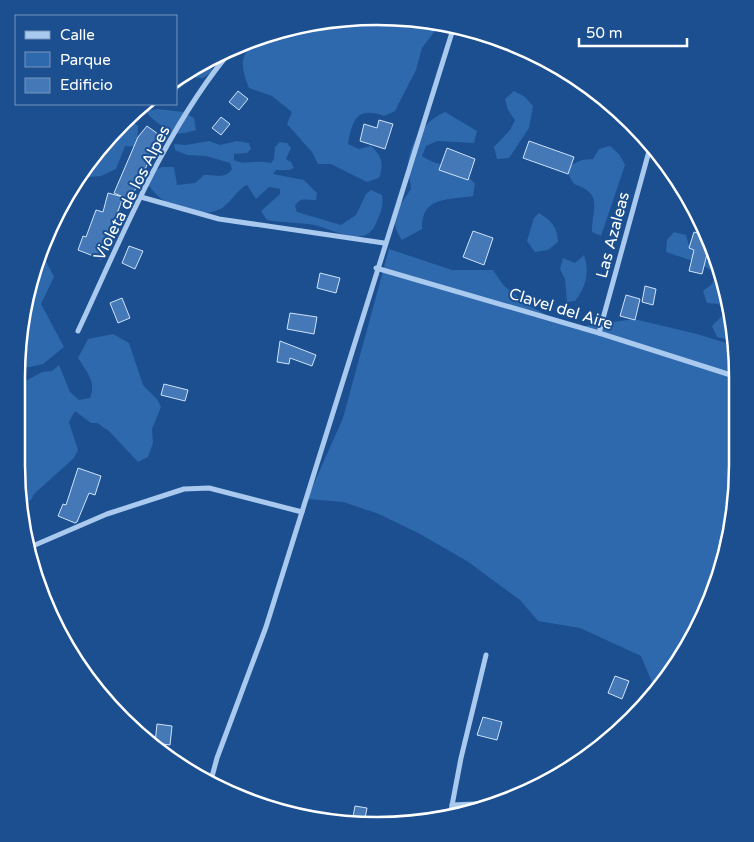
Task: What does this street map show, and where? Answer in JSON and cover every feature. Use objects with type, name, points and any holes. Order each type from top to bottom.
[{"type":"street","points":[[212,776],[217,758],[266,627],[376,268],[452,33]]},
{"type":"street","name":"Violeta de los Alpes","points":[[78,331],[141,196],[195,98],[223,60]]},
{"type":"street","name":"Las Azaleas","points":[[599,334],[648,153]]},
{"type":"street","points":[[141,196],[219,219],[384,243]]},
{"type":"street","name":"Clavel del Aire","points":[[376,268],[729,374]]},
{"type":"street","points":[[35,545],[107,514],[184,488],[209,488],[302,512]]},
{"type":"street","points":[[451,809],[486,655]]},
{"type":"street","points":[[452,805],[470,804]]},
{"type":"green space","points":[[377,25],[436,30],[422,48],[416,70],[395,111],[384,116],[375,113],[362,114],[354,122],[348,144],[359,149],[371,146],[378,153],[381,160],[379,178],[367,182],[331,164],[318,164],[312,152],[287,124],[292,112],[272,96],[249,88],[243,68],[243,61],[249,50],[286,37],[331,28]]},
{"type":"green space","points":[[210,67],[213,71],[203,78],[192,77]]},
{"type":"green space","points":[[188,80],[178,90],[178,86]]},
{"type":"green space","points":[[514,91],[525,97],[533,106],[529,128],[509,158],[497,159],[494,147],[510,130],[515,120],[508,110],[505,99]]},
{"type":"green space","points":[[158,109],[183,112],[194,118],[196,130],[172,134],[146,111]]},
{"type":"green space","points":[[445,112],[477,131],[474,143],[437,141],[426,146],[422,156],[463,173],[475,184],[473,196],[446,199],[431,205],[426,210],[423,218],[422,229],[402,240],[395,226],[395,219],[396,213],[411,189],[408,168],[409,156],[419,133],[437,116]]},
{"type":"green space","points":[[133,123],[138,126],[137,147],[125,146],[116,169],[101,176],[89,177],[112,145],[128,128]]},
{"type":"green space","points":[[209,141],[220,145],[237,141],[249,143],[251,149],[247,153],[234,154],[234,160],[238,162],[271,163],[274,159],[275,147],[280,142],[287,143],[291,148],[286,159],[291,162],[294,168],[276,170],[273,174],[304,180],[317,193],[316,200],[302,200],[297,203],[295,206],[297,212],[341,225],[356,215],[366,194],[371,190],[382,195],[383,199],[377,221],[372,230],[366,235],[358,237],[314,225],[267,220],[261,211],[280,194],[280,189],[269,187],[256,199],[247,185],[239,190],[222,208],[209,213],[198,213],[178,208],[159,197],[152,190],[147,182],[151,172],[162,167],[174,167],[177,185],[195,183],[204,175],[223,175],[229,172],[232,169],[230,163],[206,156],[187,155],[175,150],[174,144],[186,145]]},
{"type":"green space","points":[[610,146],[619,154],[625,165],[601,236],[592,232],[593,197],[589,192],[574,184],[568,174],[571,165],[582,160],[593,159],[599,149]]},
{"type":"green space","points":[[539,213],[553,225],[558,242],[548,250],[535,252],[527,241],[534,218]]},
{"type":"green space","points":[[674,232],[686,235],[690,247],[710,264],[712,271],[699,263],[666,252],[667,240]]},
{"type":"green space","points":[[389,249],[452,270],[493,270],[504,286],[530,306],[554,319],[578,327],[634,319],[727,343],[729,465],[726,511],[722,534],[710,578],[693,621],[670,661],[653,683],[641,656],[580,628],[538,621],[520,600],[467,561],[420,534],[379,514],[343,502],[307,499],[343,418]]},
{"type":"green space","points":[[584,255],[587,273],[584,285],[575,301],[567,302],[565,279],[560,269],[563,258],[575,263]]},
{"type":"green space","points":[[45,260],[54,277],[41,304],[64,347],[43,364],[25,368],[32,308]]},
{"type":"green space","points":[[715,279],[722,306],[707,303],[703,291],[712,284]]},
{"type":"green space","points":[[723,315],[727,339],[717,337],[712,326]]},
{"type":"green space","points":[[113,334],[129,343],[143,385],[157,399],[161,407],[152,429],[153,443],[148,457],[138,462],[109,431],[97,423],[91,423],[75,411],[69,422],[78,450],[74,458],[27,502],[25,465],[25,381],[42,372],[52,371],[59,365],[70,392],[79,400],[90,398],[92,392],[91,382],[78,358],[88,339]]},
{"type":"building","points":[[238,91],[248,99],[239,110],[229,102]]},
{"type":"building","points":[[221,117],[230,124],[221,135],[212,128]]},
{"type":"building","points":[[379,120],[393,124],[385,149],[360,141],[364,124],[377,128]]},
{"type":"building","points":[[147,126],[165,139],[150,159],[130,200],[114,193],[138,137]]},
{"type":"building","points":[[529,141],[574,157],[568,174],[523,158]]},
{"type":"building","points":[[447,148],[475,159],[468,180],[439,170]]},
{"type":"building","points":[[108,193],[123,197],[101,259],[78,250],[83,236],[86,237],[96,210],[103,212]]},
{"type":"building","points":[[473,231],[493,238],[484,265],[463,257]]},
{"type":"building","points":[[694,232],[698,233],[707,255],[702,274],[689,271],[694,250],[689,248]]},
{"type":"building","points":[[129,246],[143,251],[135,269],[122,263]]},
{"type":"building","points":[[320,273],[340,278],[336,293],[317,288]]},
{"type":"building","points":[[645,286],[656,289],[653,305],[642,302]]},
{"type":"building","points":[[626,295],[640,299],[635,320],[620,316]]},
{"type":"building","points":[[122,298],[130,318],[118,323],[110,303]]},
{"type":"building","points":[[290,313],[317,317],[314,334],[287,329]]},
{"type":"building","points":[[280,341],[316,355],[312,366],[290,358],[289,364],[277,362]]},
{"type":"building","points":[[164,384],[188,390],[185,401],[161,395]]},
{"type":"building","points":[[78,468],[101,476],[95,495],[89,493],[75,523],[58,516],[63,504],[66,505]]},
{"type":"building","points":[[615,676],[629,681],[622,699],[608,693]]},
{"type":"building","points":[[483,717],[502,722],[497,740],[477,735]]},
{"type":"building","points":[[157,724],[172,726],[170,745],[163,744],[156,738]]},
{"type":"building","points":[[355,806],[367,808],[365,816],[353,816]]}]
